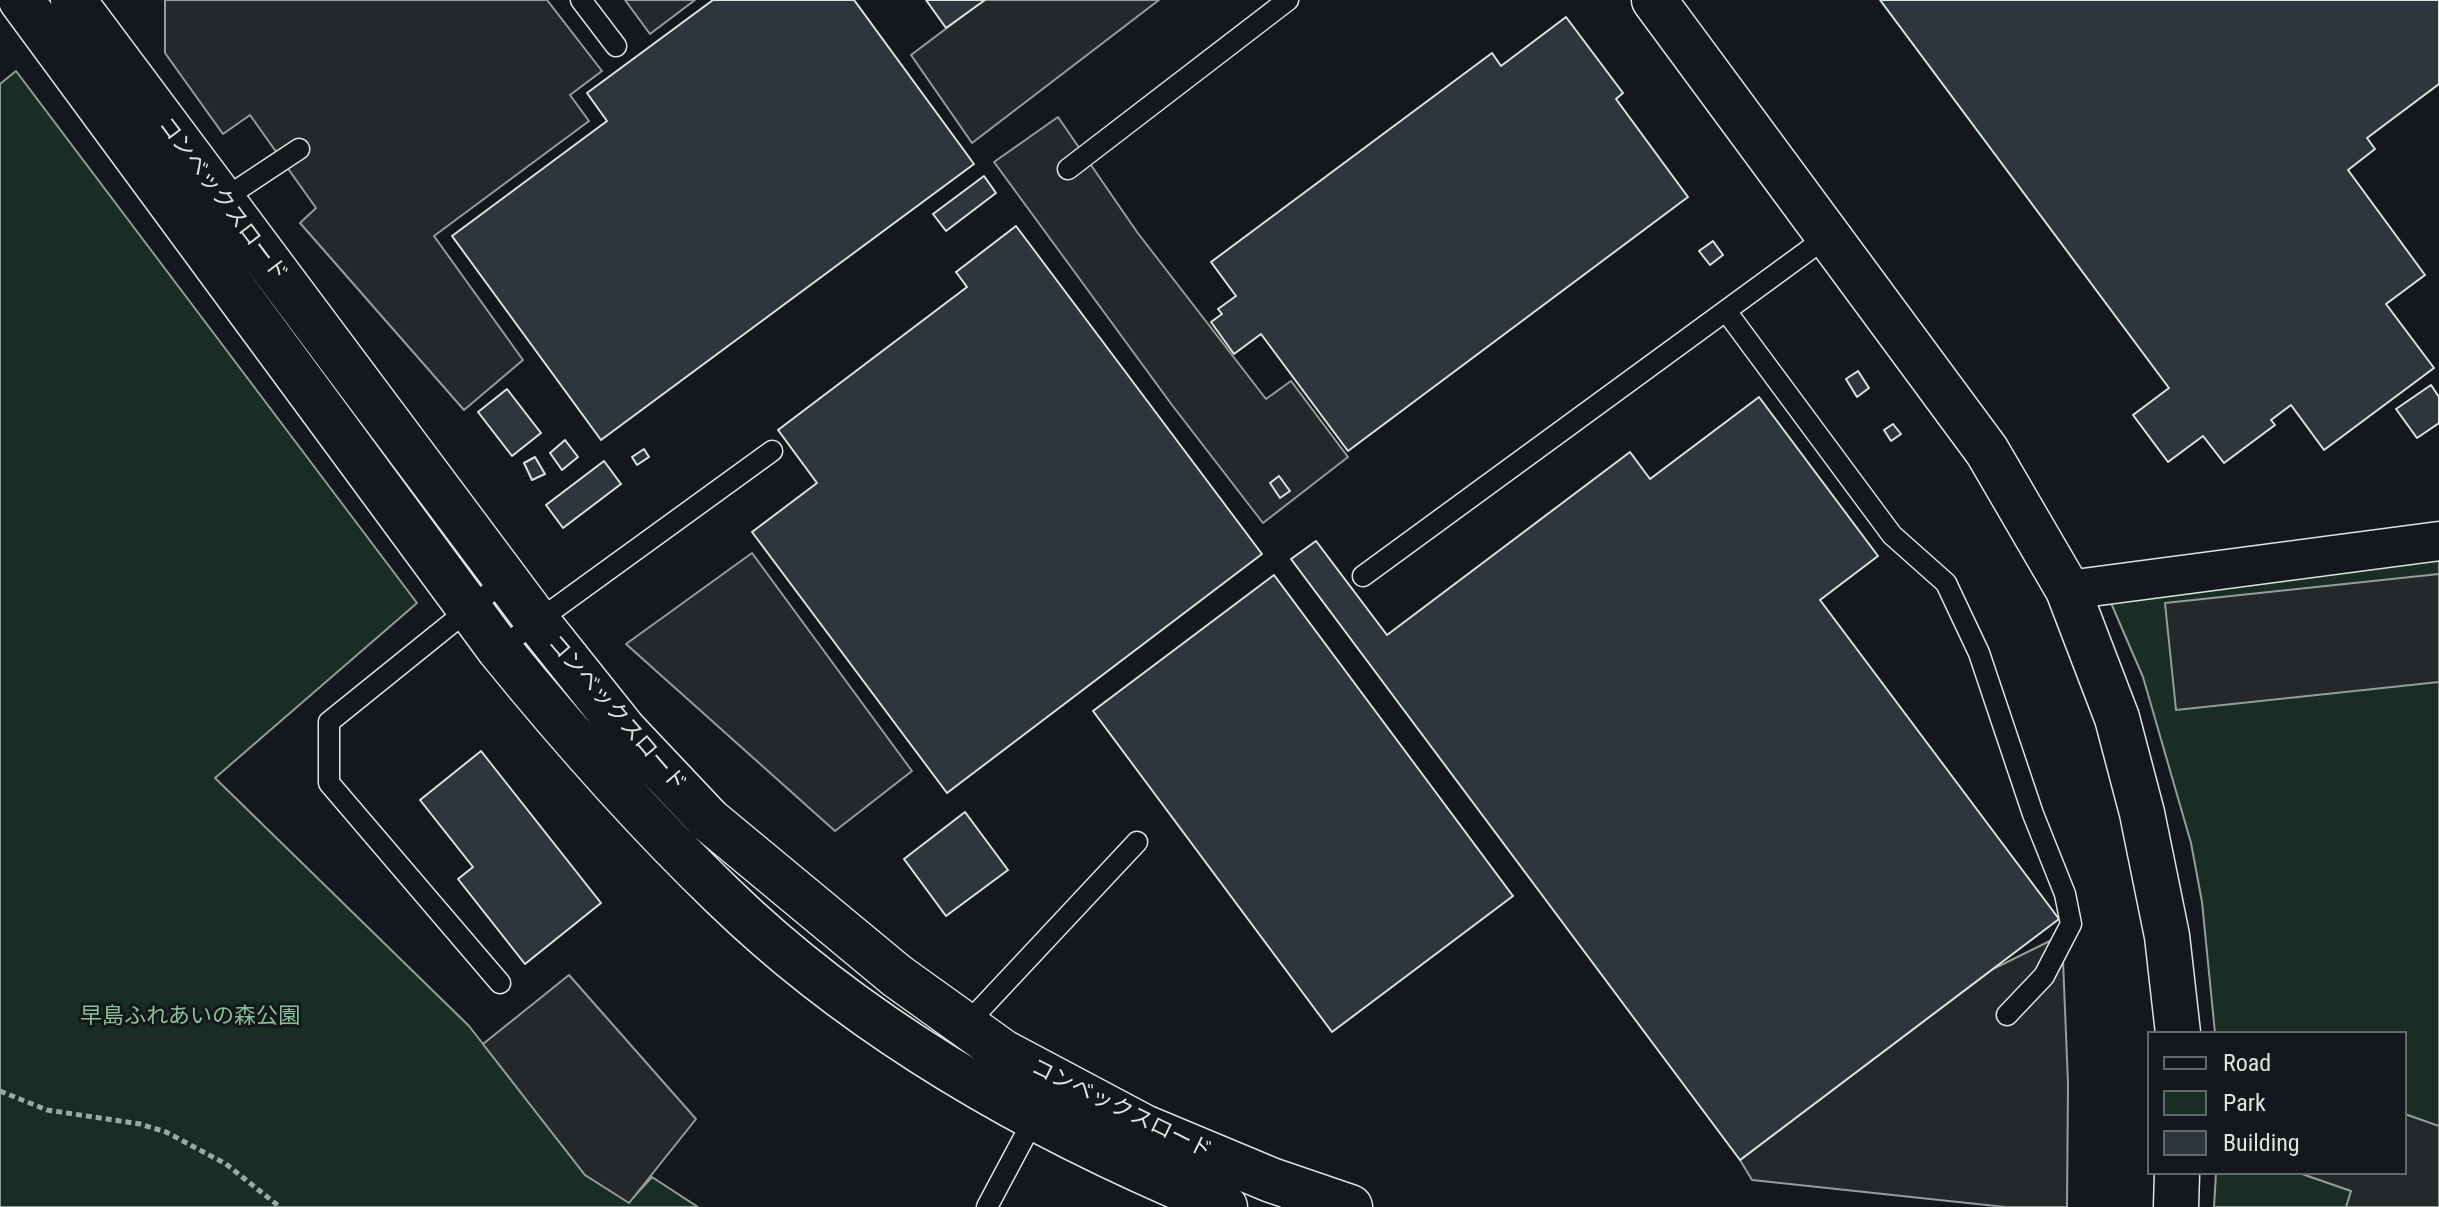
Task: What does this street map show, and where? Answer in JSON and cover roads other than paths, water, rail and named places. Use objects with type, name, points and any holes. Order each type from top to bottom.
[{"type":"street","points":[[1654,0],[1987,451],[2068,590],[2117,718],[2142,813],[2167,936],[2178,1031]]},
{"type":"street","name":"コンベックスロード","points":[[61,8],[204,212],[468,609],[574,741],[723,897],[870,1017],[935,1058],[1097,1151],[1225,1207]]},
{"type":"street","name":"コンベックスロード","points":[[204,212],[624,730],[709,820],[897,976],[1003,1052],[1144,1127],[1271,1180],[1350,1207]]},
{"type":"street","points":[[2068,590],[2439,541]]},
{"type":"street","points":[[2176,1207],[2177,1175]]},
{"type":"lane","points":[[581,0],[616,46]]},
{"type":"lane","points":[[1068,169],[1288,0]]},
{"type":"lane","points":[[204,212],[299,149]]},
{"type":"lane","points":[[1363,576],[1828,236]]},
{"type":"lane","points":[[1726,311],[1892,535],[1946,583],[1979,653],[2033,814],[2065,894],[2071,924],[2044,976],[2007,1015]]},
{"type":"lane","points":[[499,649],[772,451]]},
{"type":"lane","points":[[500,983],[329,783],[329,722],[505,580]]},
{"type":"lane","points":[[935,1058],[1137,842]]},
{"type":"lane","points":[[987,1207],[1055,1079]]},
{"type":"park label","name":"早島ふれあいの森公園","points":[[190,1017]]}]
